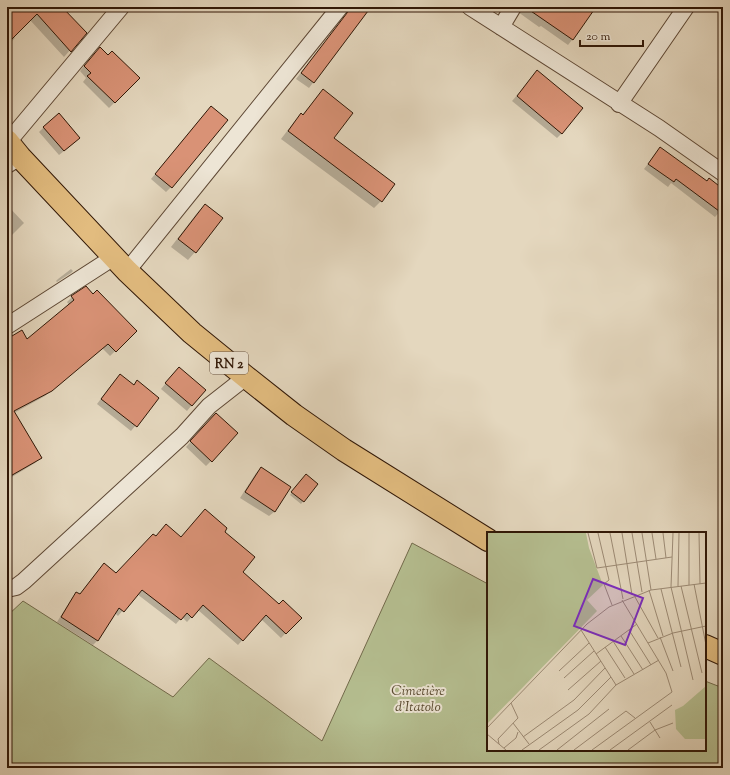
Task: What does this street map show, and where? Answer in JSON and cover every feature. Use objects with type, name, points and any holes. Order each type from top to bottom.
[{"type":"highway","name":"RN 2","points":[[10,151],[121,264],[192,332],[246,377],[294,416],[344,450],[487,539]]},
{"type":"highway","points":[[706,646],[723,654]]},
{"type":"street","points":[[10,151],[121,7]]},
{"type":"street","points":[[7,326],[121,264],[340,7]]},
{"type":"street","points":[[470,7],[619,104],[659,128],[723,173]]},
{"type":"street","points":[[501,27],[513,7]]},
{"type":"street","points":[[619,104],[686,7]]},
{"type":"street","points":[[7,589],[16,587],[20,584],[182,436],[209,406],[246,377]]},
{"type":"green space","name":"Cimetière d'Itatolo","points":[[412,543],[487,583],[487,751],[706,751],[706,681],[723,688],[723,768],[7,768],[7,616],[23,601],[173,697],[209,658],[322,741]]},
{"type":"building","points":[[7,7],[62,7],[87,33],[71,52],[37,14],[7,44]]},
{"type":"building","points":[[350,7],[371,7],[314,83],[301,73]]},
{"type":"building","points":[[525,7],[596,7],[573,40]]},
{"type":"building","points":[[100,47],[108,55],[112,51],[140,78],[115,103],[87,76],[91,73],[84,66]]},
{"type":"building","points":[[537,70],[583,108],[562,134],[517,96]]},
{"type":"building","points":[[323,89],[353,113],[334,138],[395,184],[382,202],[288,131],[301,113],[303,115]]},
{"type":"building","points":[[211,106],[228,120],[172,188],[155,174]]},
{"type":"building","points":[[59,113],[80,138],[64,151],[43,127]]},
{"type":"building","points":[[660,147],[707,181],[709,178],[723,189],[723,214],[676,179],[674,182],[648,164]]},
{"type":"building","points":[[205,204],[223,218],[196,253],[178,239]]},
{"type":"building","points":[[86,286],[93,294],[97,290],[137,331],[116,352],[108,344],[52,391],[14,411],[42,458],[7,478],[7,339],[22,330],[27,339],[74,300],[71,296]]},
{"type":"building","points":[[179,367],[206,390],[192,406],[165,383]]},
{"type":"building","points":[[120,374],[134,385],[137,380],[159,398],[137,427],[101,399]]},
{"type":"building","points":[[216,413],[238,433],[212,462],[190,441]]},
{"type":"building","points":[[261,467],[291,487],[275,512],[245,492]]},
{"type":"building","points":[[306,474],[318,484],[304,502],[291,492]]},
{"type":"building","points":[[205,509],[227,528],[225,532],[255,557],[243,572],[279,604],[283,600],[302,618],[286,634],[266,615],[243,641],[203,605],[192,618],[187,613],[181,620],[142,590],[124,612],[119,608],[98,641],[61,617],[76,592],[80,594],[104,563],[116,573],[153,534],[156,536],[166,524],[181,537]]}]
